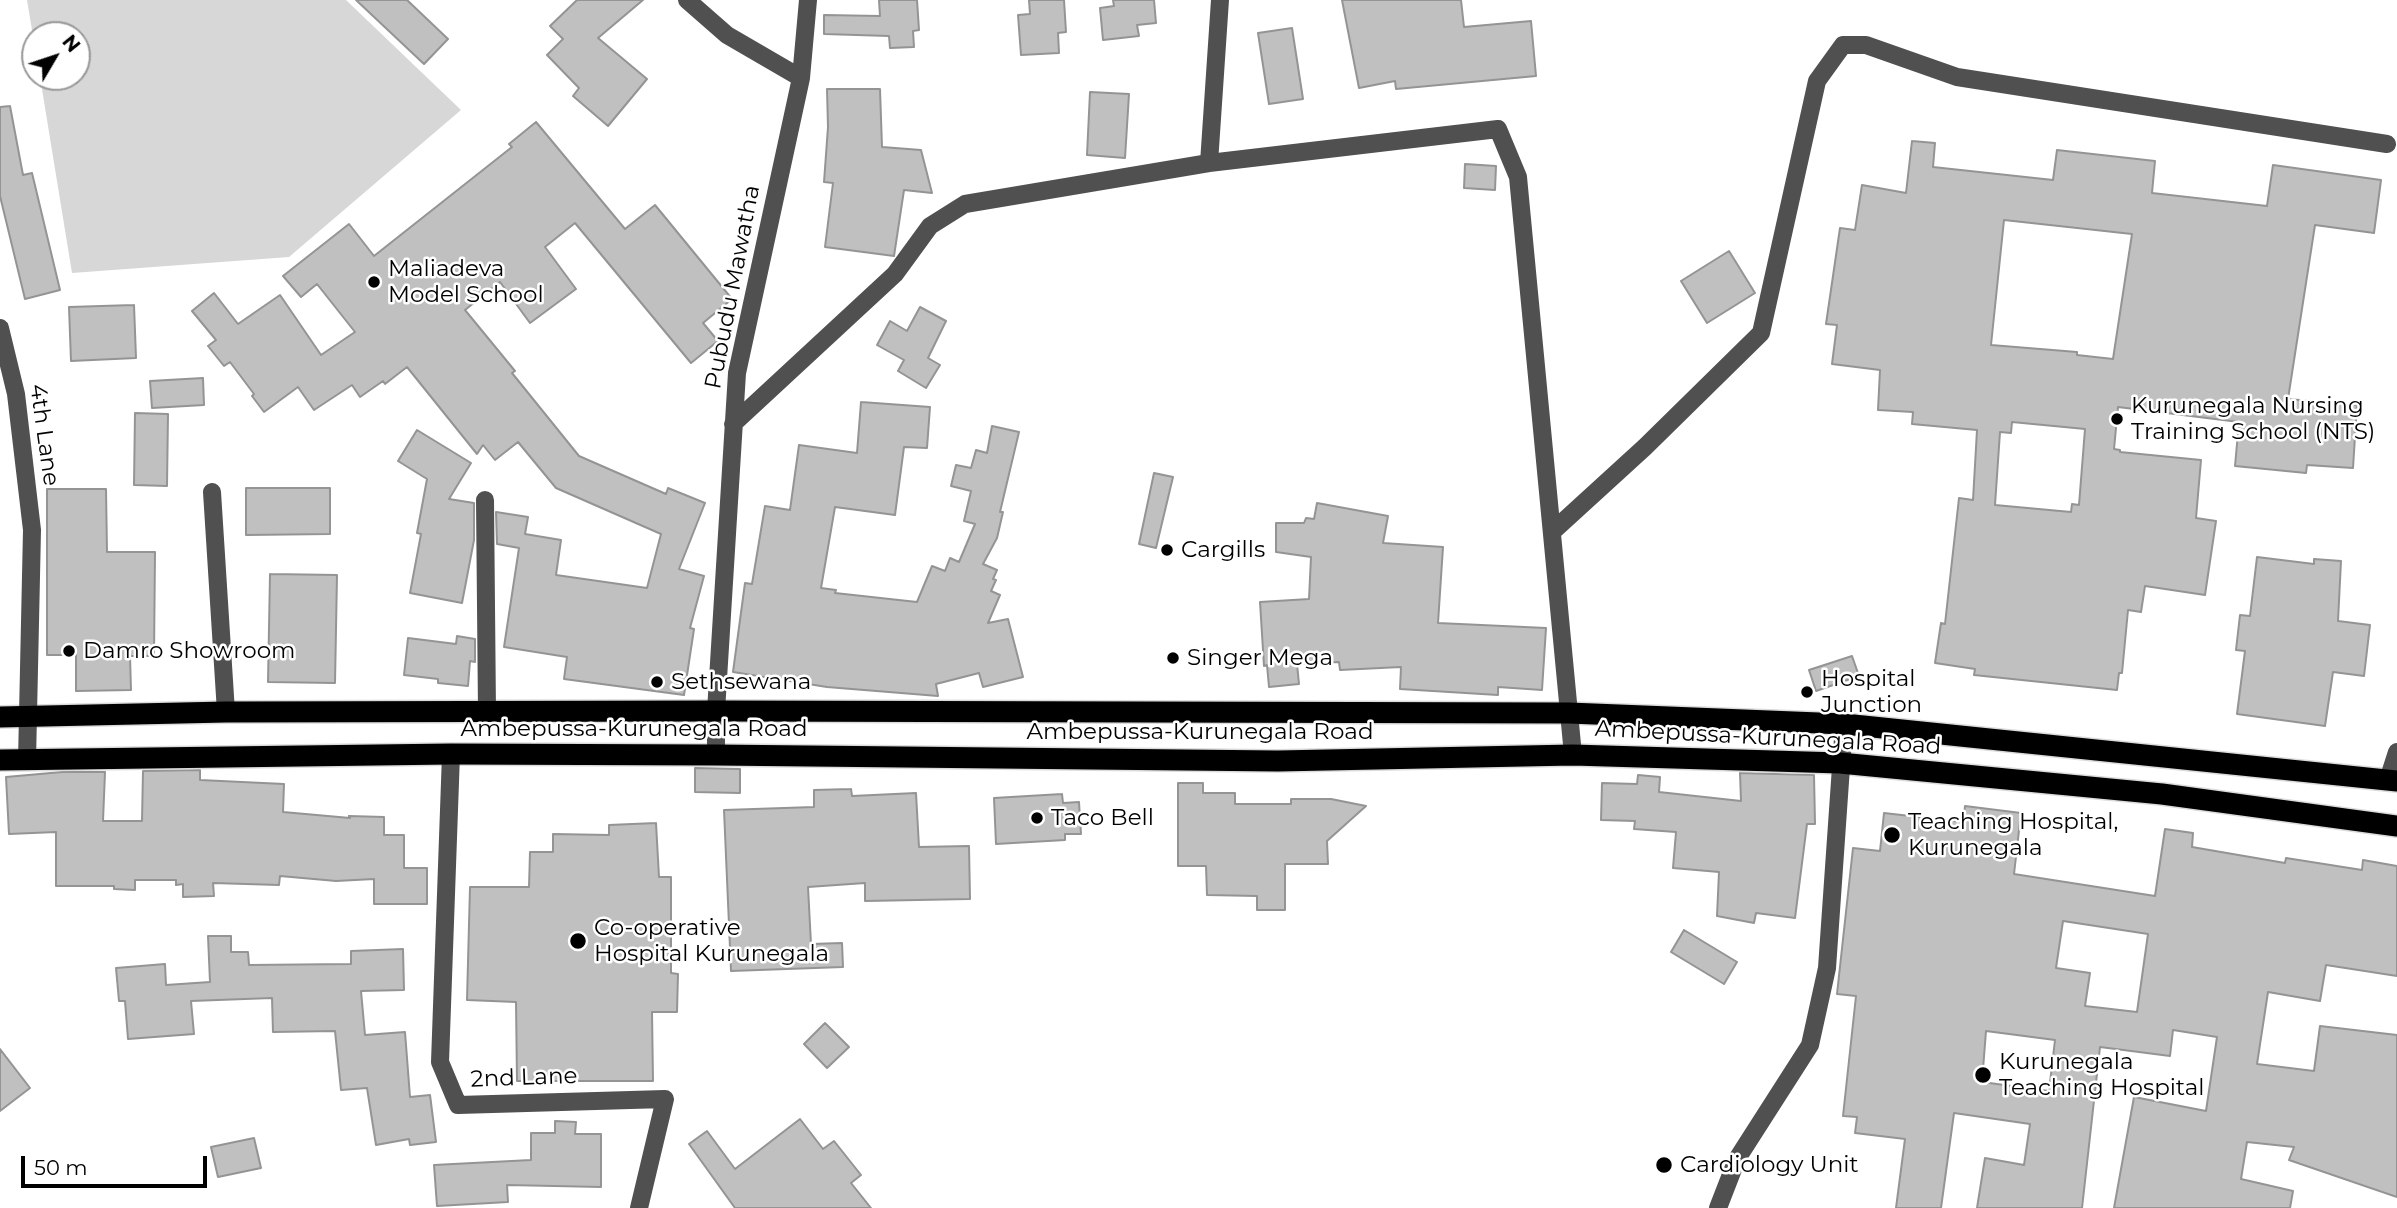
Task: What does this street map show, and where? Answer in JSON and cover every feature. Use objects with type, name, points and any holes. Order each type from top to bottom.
[{"type":"highway","name":"Ambepussa-Kurunegala Road","points":[[0,717],[226,712],[1569,713],[1844,724],[2393,781]]},
{"type":"highway","name":"Ambepussa-Kurunegala Road","points":[[0,760],[451,754],[1265,761],[1573,755],[1840,763],[2162,794],[2397,826]]},
{"type":"street","points":[[687,0],[727,35],[801,78]]},
{"type":"street","name":"Pubudu Mawatha","points":[[716,755],[716,711],[737,373],[801,78],[808,0]]},
{"type":"street","points":[[1209,163],[1220,0]]},
{"type":"street","points":[[1553,531],[1645,447],[1761,333],[1817,81],[1843,45],[1866,45],[1957,77],[2387,145]]},
{"type":"street","points":[[733,424],[895,274],[930,226],[965,204],[1209,163],[1498,129],[1518,177],[1573,755]]},
{"type":"street","name":"4th Lane","points":[[0,328],[16,394],[32,530],[27,761]]},
{"type":"street","points":[[212,492],[226,712]]},
{"type":"street","points":[[485,500],[487,712]]},
{"type":"street","points":[[1718,1208],[1737,1159],[1810,1045],[1827,968],[1844,724]]},
{"type":"street","points":[[2393,781],[2397,752]]},
{"type":"street","name":"2nd Lane","points":[[451,754],[440,1062],[458,1105],[665,1099],[639,1208]]},
{"type":"shaded area","points":[[27,0],[346,0],[461,110],[289,257],[72,273],[42,91],[91,91],[91,21],[30,21]]},
{"type":"building","points":[[356,0],[407,0],[448,39],[424,64]]},
{"type":"building","points":[[577,0],[643,0],[598,38],[647,79],[608,126],[573,96],[579,88],[547,55],[563,39],[550,26]]},
{"type":"building","points":[[879,0],[917,0],[919,30],[913,31],[914,47],[890,48],[889,36],[824,34],[824,15],[880,16]]},
{"type":"building","points":[[1029,0],[1064,0],[1066,32],[1058,33],[1059,53],[1021,55],[1018,15],[1030,14]]},
{"type":"building","points":[[1113,0],[1154,0],[1156,23],[1137,25],[1139,36],[1103,40],[1100,8],[1114,6]]},
{"type":"building","points":[[1342,0],[1461,0],[1464,27],[1531,21],[1536,76],[1396,89],[1395,81],[1359,88]]},
{"type":"building","points":[[1292,28],[1303,99],[1269,104],[1258,33]]},
{"type":"building","points":[[827,89],[880,89],[882,147],[921,150],[932,193],[904,190],[894,256],[825,247],[833,183],[824,182],[828,127]]},
{"type":"building","points":[[1090,92],[1129,94],[1125,158],[1087,155]]},
{"type":"building","points":[[10,106],[23,175],[32,173],[60,290],[25,299],[0,196],[0,107]]},
{"type":"building","points":[[536,122],[625,229],[655,205],[732,299],[703,323],[718,341],[691,363],[575,223],[545,247],[576,289],[530,323],[500,282],[465,310],[579,456],[666,494],[668,488],[705,503],[679,569],[704,576],[690,628],[694,629],[684,695],[564,679],[567,657],[504,647],[519,548],[497,544],[496,512],[528,517],[525,534],[561,540],[556,575],[647,588],[661,534],[556,488],[518,442],[495,460],[483,445],[477,454],[407,367],[385,384],[383,381],[360,397],[352,385],[314,410],[298,387],[264,412],[230,362],[224,366],[208,346],[216,340],[192,311],[214,293],[238,324],[280,295],[321,355],[355,332],[317,284],[301,297],[283,276],[349,224],[374,256],[512,147],[509,144]]},
{"type":"building","points":[[1912,141],[1935,143],[1933,167],[2053,180],[2057,150],[2155,161],[2152,193],[2267,206],[2273,165],[2381,180],[2374,233],[2315,225],[2288,399],[2357,405],[2353,468],[2307,465],[2306,473],[2235,466],[2239,422],[2118,407],[2114,449],[2120,452],[2201,460],[2196,518],[2216,521],[2205,595],[2145,586],[2141,612],[2128,610],[2122,673],[2119,673],[2117,690],[1974,675],[1975,669],[1935,663],[1941,623],[1945,624],[1959,498],[1973,500],[1977,430],[1912,424],[1913,412],[1878,410],[1880,370],[1832,364],[1837,325],[1826,324],[1840,228],[1855,230],[1862,185],[1906,193]],"holes":[[[2004,220],[2132,234],[2113,359],[2077,355],[2077,352],[1991,345]],[[2012,422],[2085,429],[2079,505],[2072,504],[2071,512],[1995,505],[2000,432],[2011,433]]]},
{"type":"building","points":[[1465,164],[1496,166],[1495,190],[1464,188]]},
{"type":"building","points":[[1729,251],[1755,293],[1707,323],[1681,281]]},
{"type":"building","points":[[134,305],[136,358],[71,361],[69,307]]},
{"type":"building","points":[[920,307],[946,321],[928,358],[940,365],[926,388],[898,371],[904,360],[877,345],[890,321],[907,331]]},
{"type":"building","points":[[203,378],[204,405],[152,408],[150,381]]},
{"type":"building","points":[[861,402],[930,407],[927,448],[904,447],[895,515],[835,507],[821,588],[836,590],[835,593],[917,602],[932,566],[945,571],[950,558],[959,562],[975,524],[964,521],[971,491],[951,486],[956,465],[971,468],[976,450],[987,453],[992,426],[1019,432],[1000,512],[1003,512],[997,538],[983,564],[997,570],[991,591],[1000,595],[988,623],[1008,619],[1023,677],[983,687],[979,673],[936,684],[938,696],[827,687],[733,672],[745,583],[752,584],[765,506],[790,510],[799,445],[857,453]]},
{"type":"building","points":[[135,413],[168,414],[167,486],[134,485]]},
{"type":"building","points":[[417,430],[471,463],[449,499],[474,503],[474,540],[462,603],[410,593],[421,534],[417,533],[427,479],[398,461]]},
{"type":"building","points":[[1154,473],[1173,477],[1156,548],[1139,544]]},
{"type":"building","points":[[246,488],[330,488],[330,534],[246,535]]},
{"type":"building","points":[[47,489],[106,489],[107,552],[155,552],[154,656],[130,656],[131,690],[76,691],[76,655],[47,655]]},
{"type":"building","points":[[1317,503],[1388,516],[1383,543],[1443,547],[1438,623],[1546,628],[1542,690],[1498,687],[1498,695],[1400,689],[1401,667],[1340,670],[1339,662],[1297,664],[1299,684],[1269,687],[1267,665],[1264,666],[1260,602],[1309,599],[1311,557],[1276,552],[1276,523],[1304,523],[1306,518],[1314,519]]},
{"type":"building","points":[[2257,557],[2314,564],[2314,559],[2341,561],[2338,621],[2370,625],[2364,676],[2333,672],[2325,726],[2237,714],[2245,651],[2236,650],[2240,615],[2250,616]]},
{"type":"building","points":[[270,574],[337,575],[335,683],[268,682]]},
{"type":"building","points":[[457,636],[475,639],[475,662],[470,661],[468,686],[438,683],[438,679],[404,675],[408,638],[456,644]]},
{"type":"building","points":[[1852,656],[1859,676],[1816,691],[1809,670]]},
{"type":"building","points":[[695,768],[740,769],[740,793],[695,792]]},
{"type":"building","points":[[200,770],[200,780],[284,784],[283,812],[350,818],[349,816],[384,817],[384,835],[404,835],[404,868],[427,868],[427,904],[374,904],[374,879],[336,881],[280,876],[279,885],[213,883],[214,896],[183,897],[183,884],[176,885],[176,880],[135,880],[135,890],[114,889],[114,886],[56,886],[56,832],[9,834],[6,777],[62,772],[105,772],[103,821],[142,821],[143,771]]},
{"type":"building","points":[[1740,773],[1814,775],[1815,824],[1807,824],[1795,918],[1756,913],[1754,923],[1717,916],[1719,872],[1673,868],[1676,832],[1634,829],[1635,821],[1601,820],[1602,783],[1637,784],[1638,775],[1660,777],[1659,792],[1741,801]]},
{"type":"building","points":[[1178,783],[1203,783],[1203,793],[1235,793],[1235,804],[1291,804],[1291,799],[1331,799],[1366,806],[1327,841],[1328,864],[1285,864],[1285,910],[1257,910],[1257,896],[1207,895],[1206,866],[1178,866]]},
{"type":"building","points":[[851,789],[852,796],[916,793],[919,847],[969,846],[970,899],[865,901],[865,883],[808,887],[811,944],[842,943],[843,967],[731,971],[724,810],[814,807],[814,790]]},
{"type":"building","name":"Taco Bell","points":[[1062,794],[1063,803],[1079,802],[1081,834],[1065,834],[1065,840],[996,844],[994,798]]},
{"type":"building","points":[[1965,806],[2021,813],[2014,874],[2155,896],[2165,829],[2193,833],[2192,847],[2285,863],[2286,858],[2362,870],[2363,860],[2397,866],[2397,976],[2326,965],[2320,1001],[2268,992],[2257,1064],[2314,1071],[2320,1026],[2397,1035],[2397,1197],[2289,1160],[2294,1147],[2247,1142],[2241,1179],[2293,1191],[2290,1208],[2114,1208],[2134,1097],[2206,1111],[2217,1037],[2173,1030],[2170,1056],[2100,1047],[2082,1208],[1977,1208],[1985,1158],[2024,1165],[2030,1124],[1954,1113],[1941,1208],[1896,1208],[1905,1139],[1855,1133],[1857,1117],[1843,1116],[1856,996],[1837,994],[1853,848],[1880,851],[1884,813],[1963,822]],"holes":[[[2063,921],[2148,934],[2137,1012],[2085,1006],[2090,973],[2056,968]],[[1986,1031],[2055,1040],[2049,1091],[1982,1082]]]},
{"type":"building","name":"Co-operative Hospital Kurunegala","points":[[656,823],[659,877],[671,877],[671,973],[678,974],[677,1012],[652,1012],[653,1081],[517,1081],[516,1002],[467,1000],[470,887],[529,887],[530,852],[553,852],[553,834],[609,835],[609,825]]},
{"type":"building","points":[[1684,930],[1737,962],[1724,984],[1671,952]]},
{"type":"building","points":[[208,936],[231,936],[231,952],[248,952],[249,965],[351,964],[351,951],[403,949],[404,990],[361,991],[365,1035],[405,1032],[410,1097],[430,1095],[436,1142],[410,1145],[409,1139],[376,1145],[367,1088],[341,1090],[335,1031],[273,1032],[272,998],[191,1001],[194,1034],[128,1039],[125,1001],[119,1001],[116,968],[165,964],[166,985],[210,982]]},
{"type":"building","points":[[825,1023],[849,1047],[827,1068],[804,1044]]},
{"type":"building","points":[[0,1049],[30,1088],[0,1111]]},
{"type":"building","points":[[800,1119],[823,1149],[834,1141],[861,1175],[851,1183],[871,1208],[735,1208],[689,1144],[707,1131],[735,1169]]},
{"type":"building","points":[[555,1121],[576,1122],[575,1134],[601,1134],[601,1187],[507,1185],[508,1202],[437,1206],[434,1165],[531,1160],[531,1133],[555,1133]]},
{"type":"building","points":[[254,1138],[261,1168],[218,1177],[211,1147]]},
{"type":"place","name":"Maliadeva Model School","points":[[374,282]]},
{"type":"place","name":"Kurunegala Nursing Training School (NTS)","points":[[2117,419]]},
{"type":"place","name":"Cargills","points":[[1167,550]]},
{"type":"place","name":"Damro Showroom","points":[[69,651]]},
{"type":"place","name":"Singer Mega","points":[[1173,658]]},
{"type":"place","name":"Sethsewana","points":[[657,682]]},
{"type":"place","name":"Hospital Junction","points":[[1807,692]]},
{"type":"place","name":"Taco Bell","points":[[1037,818]]},
{"type":"place","name":"Teaching Hospital, Kurunegala","points":[[1892,835]]},
{"type":"place","name":"Co-operative Hospital Kurunegala","points":[[578,941]]},
{"type":"place","name":"Kurunegala Teaching Hospital","points":[[1983,1075]]},
{"type":"place","name":"Cardiology Unit","points":[[1664,1165]]}]
